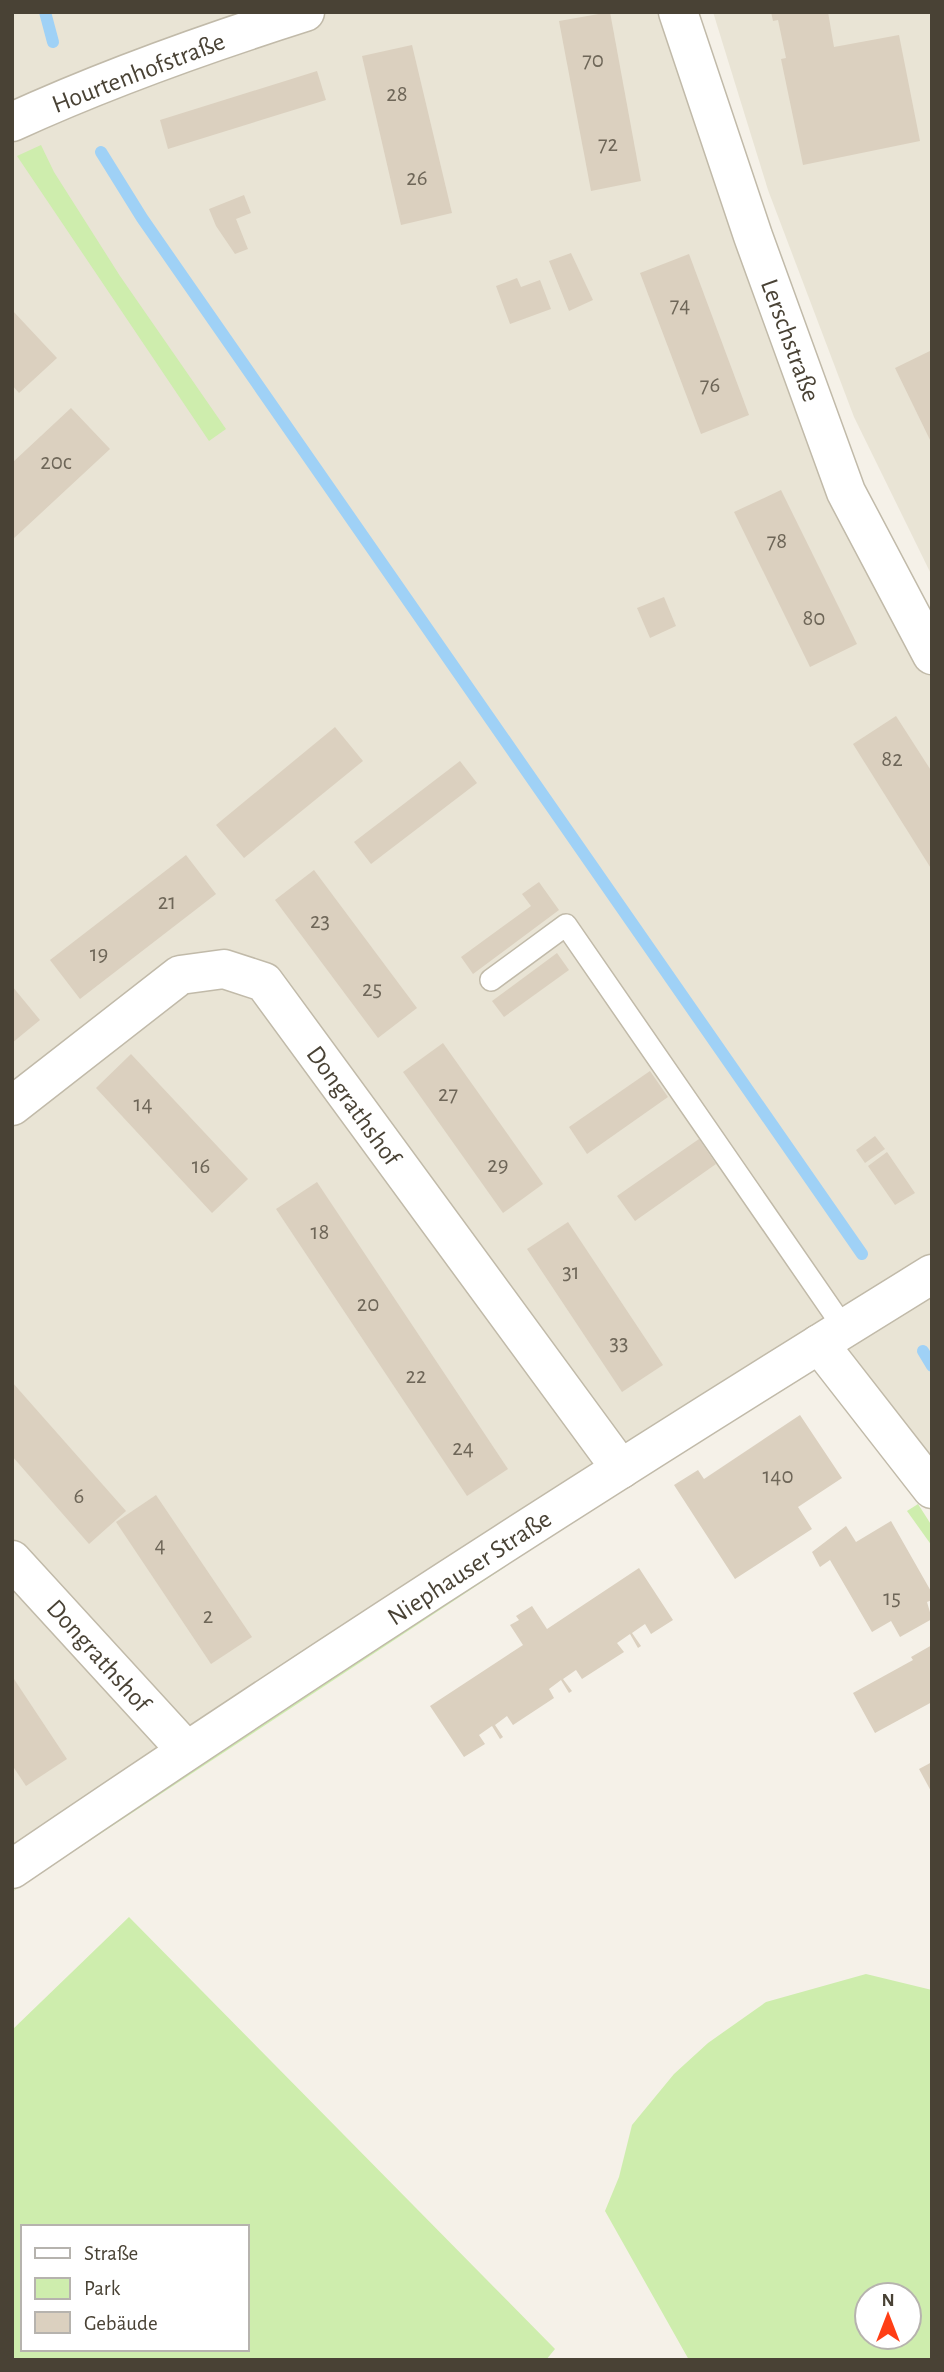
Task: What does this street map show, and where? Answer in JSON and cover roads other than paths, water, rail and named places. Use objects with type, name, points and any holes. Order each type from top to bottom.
[{"type":"street","name":"Hourtenhofstraße","points":[[12,122],[80,91],[186,49],[305,12]]},
{"type":"street","name":"Lerschstraße","points":[[678,12],[753,236],[846,492],[932,655]]},
{"type":"street","name":"Dongrathshof","points":[[12,1105],[180,975],[224,969],[264,982],[621,1469]]},
{"type":"street","name":"Niephauser Straße","points":[[12,1869],[186,1750],[621,1469],[932,1274]]},
{"type":"street","points":[[831,1336],[932,1489]]},
{"type":"street","name":"Dongrathshof","points":[[12,1560],[186,1750]]},
{"type":"lane","points":[[491,980],[566,925],[831,1336]]},
{"type":"waterway","points":[[45,12],[53,42]]},
{"type":"waterway","points":[[101,152],[142,218],[862,1254]]},
{"type":"waterway","points":[[923,1351],[932,1366]]}]
